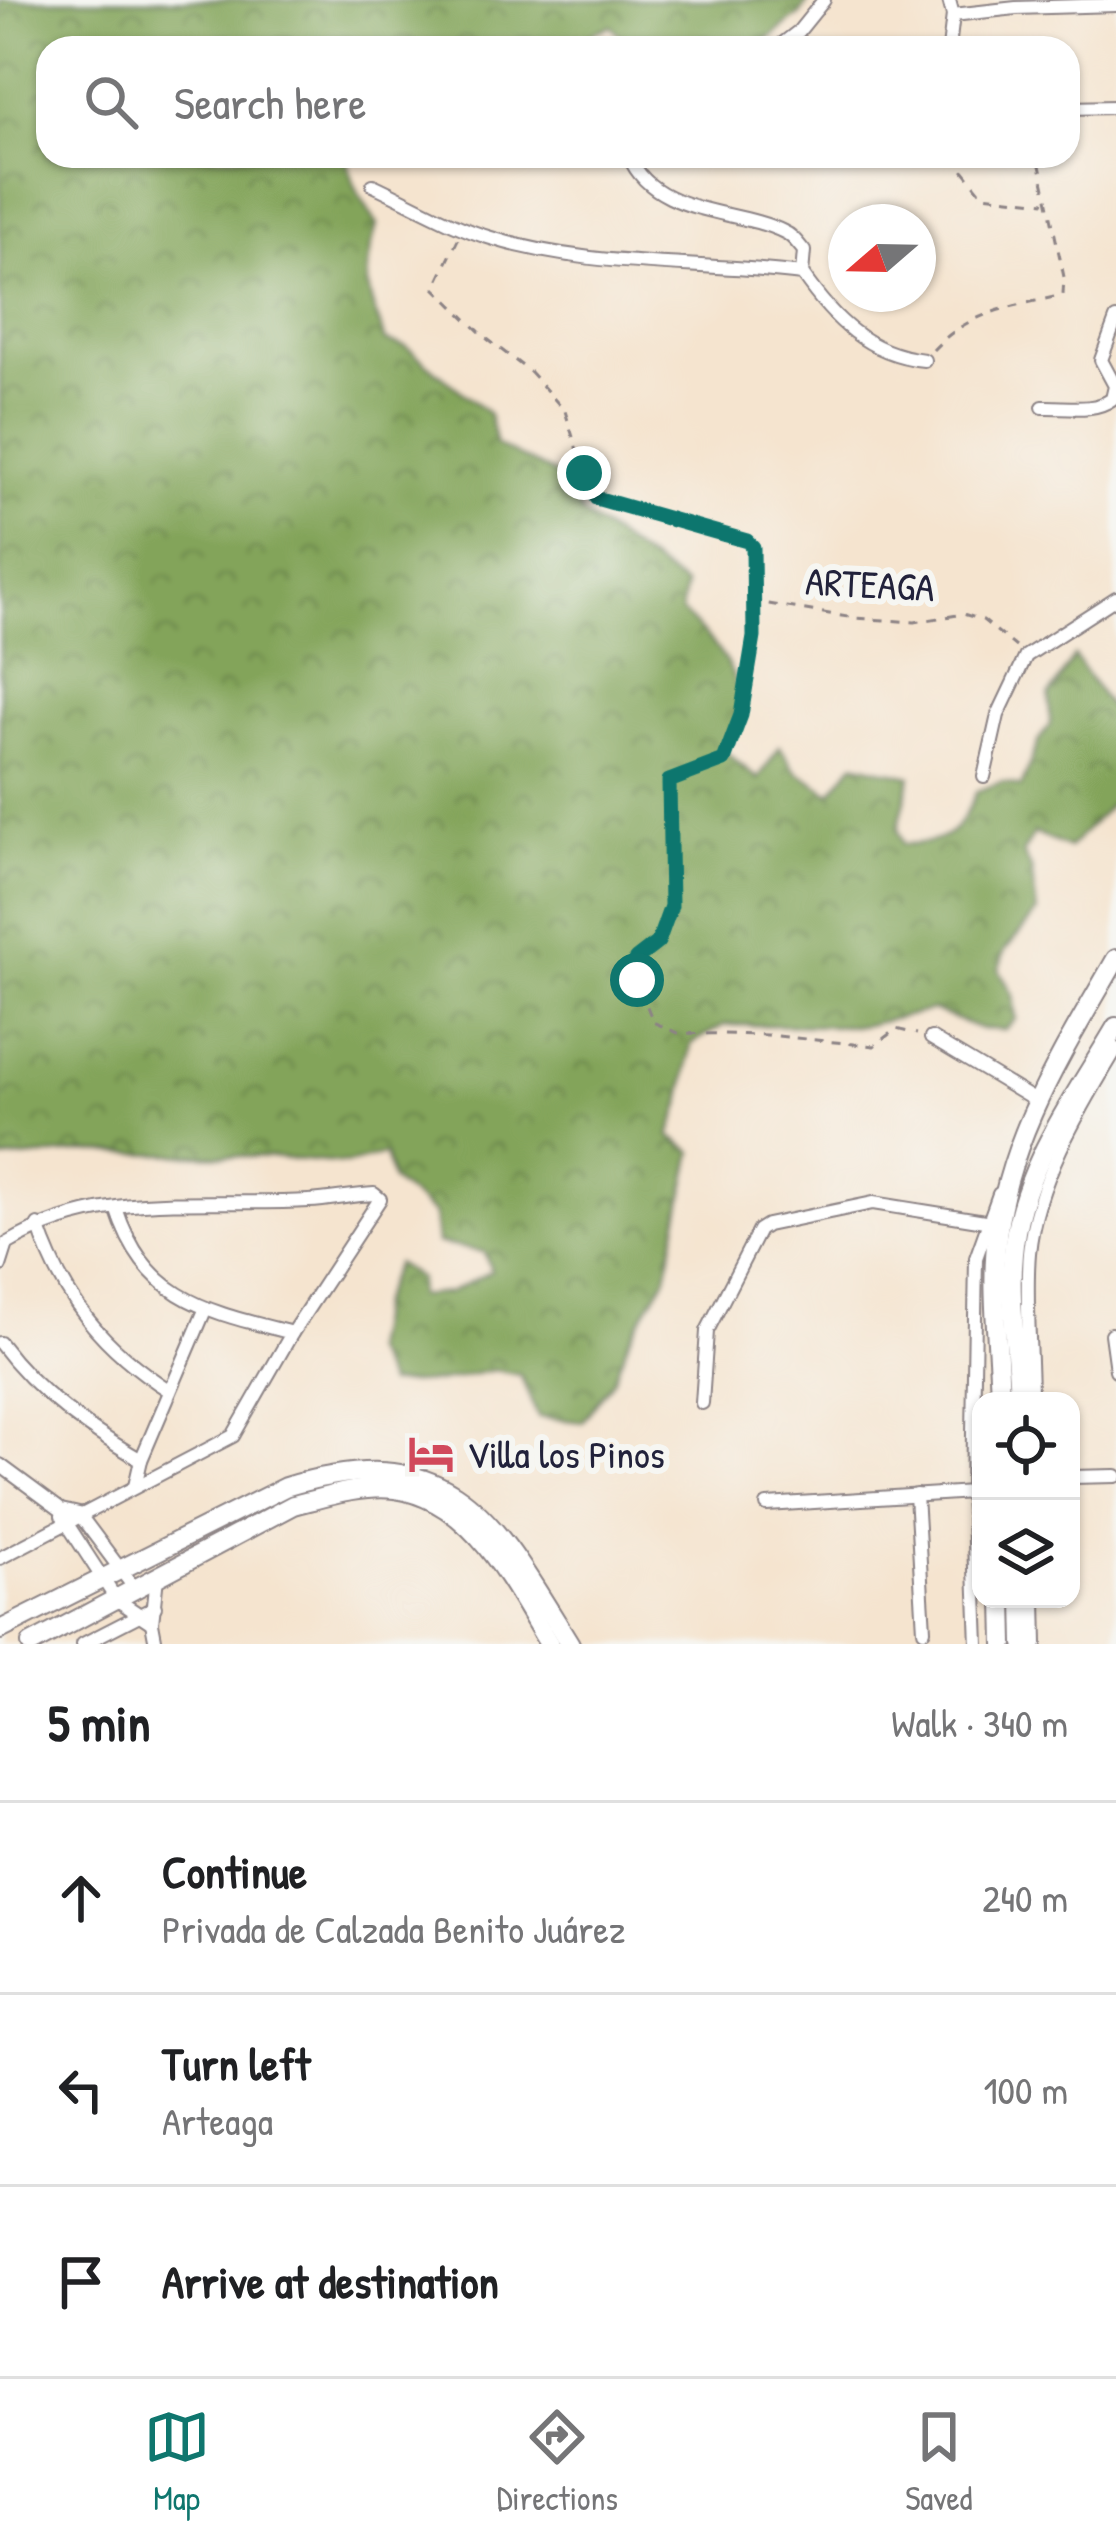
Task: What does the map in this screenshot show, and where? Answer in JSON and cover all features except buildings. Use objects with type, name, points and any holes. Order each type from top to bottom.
[{"type":"main road","points":[[1000,1392],[992,1222],[1036,1100],[1116,959]]},
{"type":"main road","points":[[1019,1392],[1012,1253],[1020,1214],[1031,1176],[1116,1027]]},
{"type":"main road","points":[[0,1630],[285,1487],[329,1474],[404,1471],[445,1486],[474,1508],[526,1573],[570,1644]]},
{"type":"main road","points":[[31,1644],[293,1505],[340,1493],[393,1489],[435,1501],[464,1520],[512,1583],[549,1644]]},
{"type":"main road","points":[[1003,1608],[1004,1644]]},
{"type":"main road","points":[[1023,1608],[1024,1644]]},
{"type":"street","points":[[793,36],[824,0]]},
{"type":"street","points":[[951,7],[1116,5]]},
{"type":"street","points":[[1080,108],[1116,107]]},
{"type":"street","points":[[635,168],[678,200],[787,232],[804,251],[802,274],[829,314],[892,357],[924,360]]},
{"type":"street","points":[[373,185],[494,239],[619,262],[802,274]]},
{"type":"street","points":[[1043,406],[1086,408],[1112,399],[1115,386],[1101,360],[1116,319]]},
{"type":"street","points":[[984,777],[998,715],[1026,656],[1116,598]]},
{"type":"street","points":[[931,1038],[1036,1100]]},
{"type":"street","points":[[1031,1392],[1029,1254],[1035,1218],[1062,1150],[1116,1049]]},
{"type":"street","points":[[0,1266],[8,1244],[38,1226],[116,1208],[169,1200],[310,1202],[374,1194],[380,1199],[292,1334],[233,1436],[80,1514],[62,1516],[0,1558]]},
{"type":"street","points":[[702,1403],[711,1320],[759,1230],[872,1203],[992,1222],[976,1258],[974,1392]]},
{"type":"street","points":[[116,1208],[134,1251],[181,1298],[205,1310],[292,1334]]},
{"type":"street","points":[[38,1226],[49,1260],[87,1323],[112,1349],[170,1390]]},
{"type":"street","points":[[135,1486],[141,1460],[205,1310]]},
{"type":"street","points":[[1112,1334],[1116,1370]]},
{"type":"street","points":[[0,1343],[52,1401],[141,1460]]},
{"type":"street","points":[[0,1466],[62,1516],[111,1573],[135,1589]]},
{"type":"street","points":[[1080,1477],[1116,1476]]},
{"type":"street","points":[[767,1505],[972,1492]]},
{"type":"street","points":[[916,1495],[924,1630]]},
{"type":"street","points":[[972,1500],[978,1644]]},
{"type":"street","points":[[80,1514],[111,1573],[116,1599],[152,1623]]},
{"type":"street","points":[[156,1644],[152,1623],[157,1577]]},
{"type":"street","points":[[83,1644],[155,1607]]},
{"type":"street","points":[[1035,1608],[1036,1644]]},
{"type":"path","points":[[961,168],[982,195],[1046,202]]},
{"type":"path","points":[[924,360],[950,332],[976,316],[1063,295],[1064,278],[1040,168]]},
{"type":"path","name":"ARTEAGA","points":[[463,228],[435,288],[486,338],[530,372],[565,411],[596,498],[747,541],[753,547],[751,601],[874,620],[915,622],[963,614],[983,620],[1026,656]]},
{"type":"path","points":[[751,601],[754,637],[741,715],[724,760],[669,781],[671,906],[658,942],[636,959],[637,980],[653,1022],[678,1033],[767,1035],[874,1046],[896,1029],[931,1038]]},
{"type":"green space","points":[[0,0],[809,0],[800,14],[772,36],[621,36],[611,26],[592,36],[36,36],[36,168],[349,168],[377,224],[368,284],[386,341],[407,347],[489,414],[496,445],[561,477],[582,514],[685,586],[681,612],[712,643],[736,683],[738,712],[722,749],[758,779],[780,747],[795,770],[831,793],[854,763],[911,776],[898,829],[903,844],[942,838],[958,826],[977,791],[1002,782],[1021,787],[1039,740],[1050,725],[1049,696],[1074,656],[1112,711],[1116,710],[1116,799],[1069,848],[1034,833],[1023,853],[1031,868],[1037,913],[1005,950],[999,969],[1013,995],[1016,1019],[1004,1030],[981,1029],[932,1010],[862,1026],[724,1025],[691,1044],[681,1105],[670,1136],[693,1152],[666,1277],[629,1339],[613,1380],[582,1422],[538,1417],[520,1375],[494,1370],[437,1382],[388,1384],[370,1350],[379,1304],[396,1263],[419,1279],[417,1296],[448,1293],[491,1271],[484,1252],[437,1243],[434,1214],[392,1181],[385,1154],[348,1164],[85,1152],[0,1160]]},
{"type":"place","name":"Villa los Pinos","points":[[431,1454]]},
{"type":"route","points":[[584,473],[596,498],[700,526],[753,547],[754,637],[741,715],[724,760],[669,781],[671,906],[658,942],[636,959],[637,980]]}]
